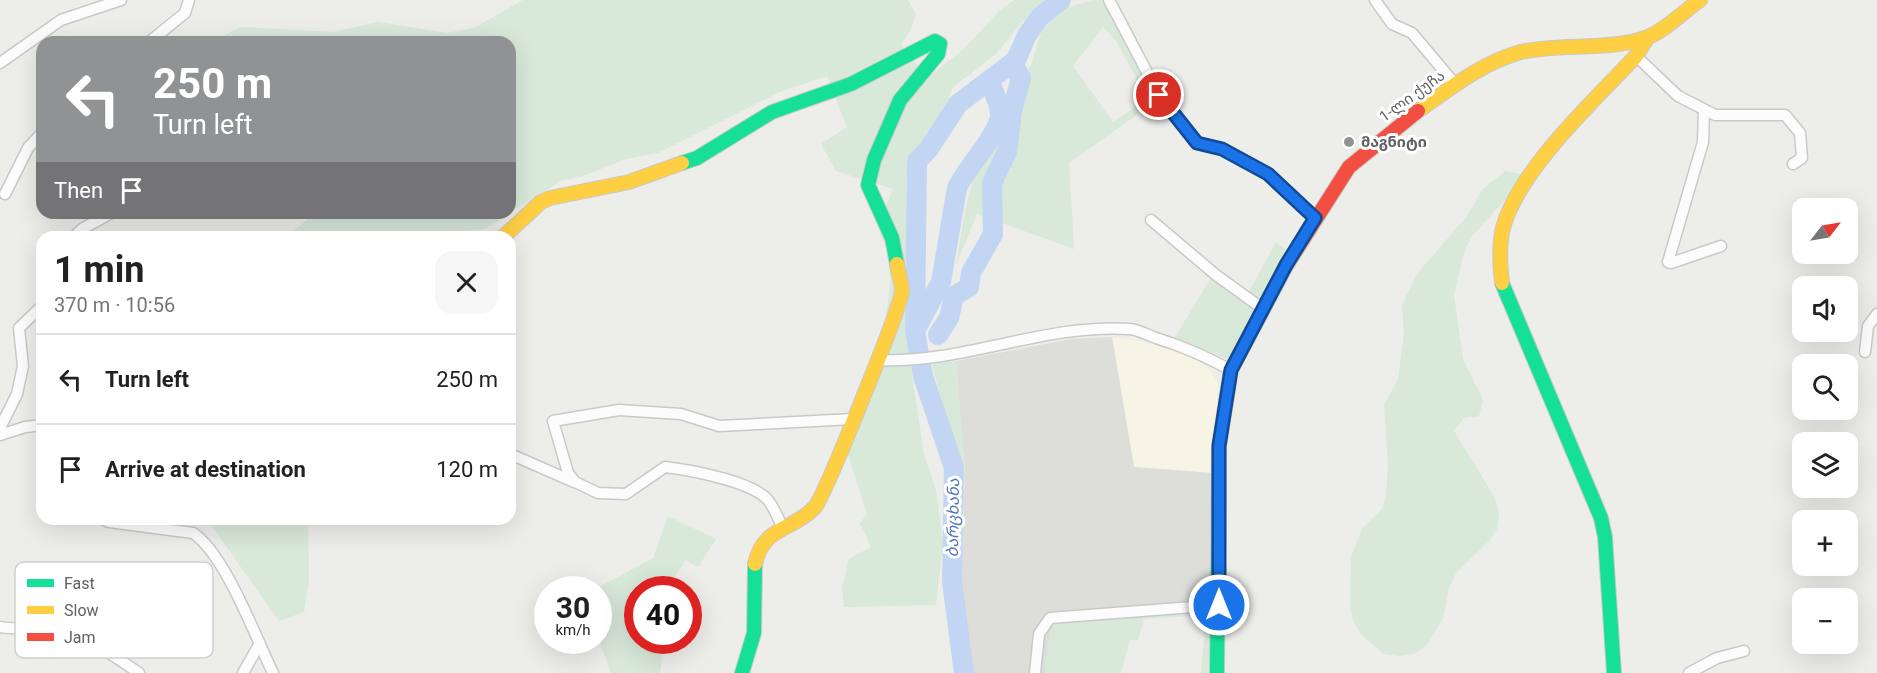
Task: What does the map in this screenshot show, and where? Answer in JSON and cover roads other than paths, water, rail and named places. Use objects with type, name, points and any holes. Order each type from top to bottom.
[{"type":"street","points":[[38,36],[61,20],[121,0]]},
{"type":"street","points":[[156,36],[185,13],[189,0]]},
{"type":"street","points":[[1109,0],[1159,95],[1197,143],[1222,149],[1268,174],[1315,218]]},
{"type":"street","points":[[1375,0],[1392,24],[1412,33],[1455,84]]},
{"type":"street","name":"1-ლი ქუჩა","points":[[1217,673],[1219,446],[1231,370],[1286,265],[1348,167],[1455,84],[1518,53],[1552,46],[1609,44],[1648,38],[1700,0]]},
{"type":"street","points":[[0,63],[36,38]]},
{"type":"street","points":[[1615,670],[1605,537],[1601,518],[1502,284],[1499,259],[1503,226],[1516,197],[1544,160],[1636,56],[1648,38]]},
{"type":"street","points":[[509,231],[541,202],[550,198],[629,182],[697,158],[772,112],[851,84],[935,41],[940,44],[938,54],[900,100],[874,160],[868,185],[892,238],[902,292],[878,360],[816,505],[805,518],[783,528],[763,543],[754,565],[754,635],[742,673]]},
{"type":"street","points":[[1636,56],[1678,96],[1715,115],[1785,115],[1800,133],[1802,158],[1793,164]]},
{"type":"street","points":[[1704,110],[1703,142],[1668,262],[1671,263],[1721,246]]},
{"type":"street","points":[[5,194],[28,148],[36,139]]},
{"type":"street","points":[[80,231],[100,219]]},
{"type":"street","points":[[1151,220],[1216,275],[1263,309]]},
{"type":"street","points":[[0,428],[17,394],[23,366],[19,328],[36,312]]},
{"type":"street","points":[[1865,352],[1868,326],[1877,314]]},
{"type":"street","points":[[878,360],[906,361],[937,357],[1069,331],[1132,329],[1187,347],[1231,370]]},
{"type":"street","points":[[575,482],[568,474],[553,422],[619,410],[681,414],[719,426],[853,419]]},
{"type":"street","points":[[0,435],[36,426]]},
{"type":"street","points":[[516,457],[598,493],[626,494],[665,467],[686,470],[747,487],[767,499],[783,528]]},
{"type":"street","points":[[141,525],[193,533],[202,539],[232,586],[273,673]]},
{"type":"street","points":[[1035,673],[1039,634],[1050,618],[1219,605]]},
{"type":"street","points":[[0,627],[15,630]]},
{"type":"street","points":[[243,673],[259,645]]},
{"type":"street","points":[[1689,673],[1717,658],[1744,651]]},
{"type":"street","points":[[116,658],[139,673]]},
{"type":"waterway","name":"ბარცხანა","points":[[964,673],[952,582],[954,468],[923,376],[915,331],[917,161],[928,150],[958,104],[1016,60],[1027,35],[1040,17],[1061,0]]},
{"type":"waterway","name":"ბარცხანა","points":[[938,335],[949,318],[954,296],[969,287],[971,273],[993,234],[992,183],[1007,152],[1012,111],[1021,78],[1012,63]]},
{"type":"waterway","name":"ბარცხანა","points":[[916,329],[941,282],[957,188],[998,123],[999,107],[990,80]]},
{"type":"place","name":"მაგნიტი","points":[[1349,142]]}]
